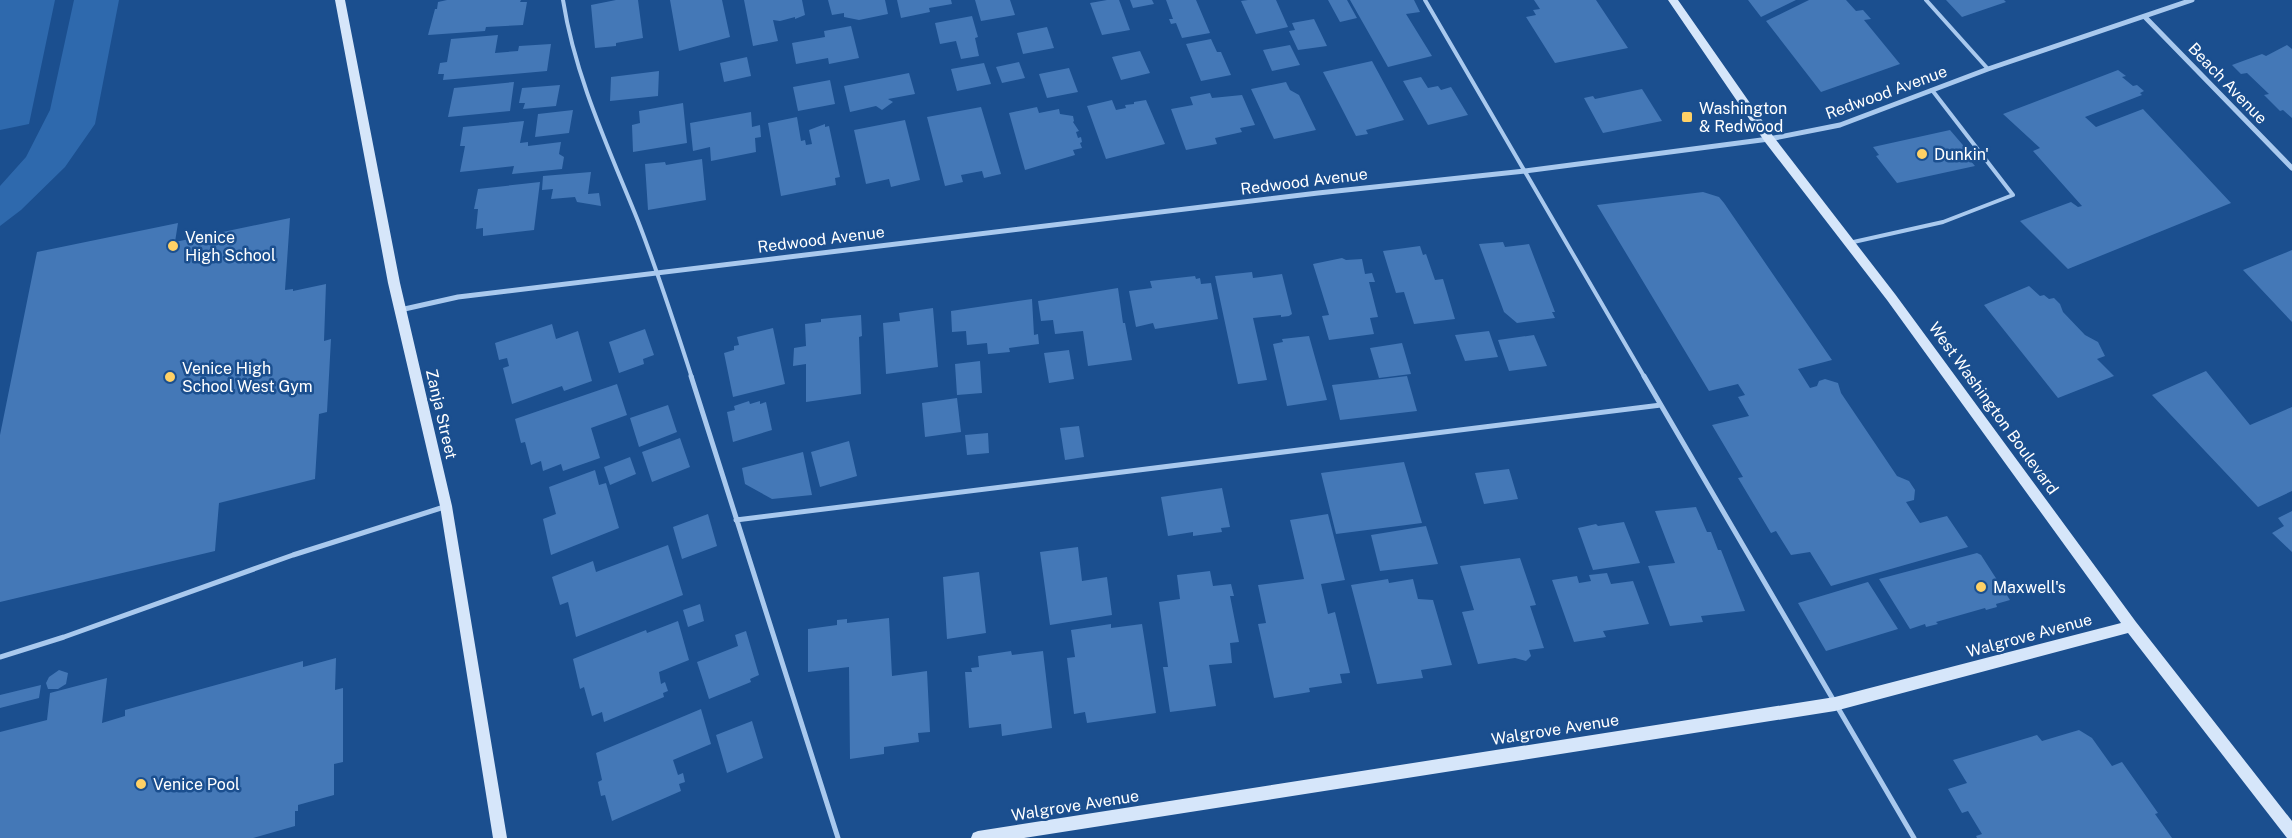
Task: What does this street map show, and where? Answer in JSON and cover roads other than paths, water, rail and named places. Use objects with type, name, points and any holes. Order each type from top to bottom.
[{"type":"street","name":"Zanja Street","points":[[340,0],[400,310],[446,506],[500,838]]},
{"type":"street","name":"West Washington Boulevard","points":[[1673,0],[1769,139],[1849,243],[2131,626],[2292,833]]},
{"type":"street","name":"Redwood Avenue","points":[[400,310],[458,297],[658,272],[1318,193],[1525,171],[1769,139],[1840,125],[1988,69],[2192,0]]},
{"type":"street","name":"Beach Avenue","points":[[2145,17],[2292,168]]},
{"type":"street","name":"Walgrove Avenue","points":[[978,838],[1835,704],[2131,626]]},
{"type":"lane","points":[[563,0],[566,20],[587,94],[658,272],[838,838]]},
{"type":"lane","points":[[1425,0],[1914,838]]},
{"type":"lane","points":[[1926,0],[1988,69]]},
{"type":"lane","points":[[1849,243],[1943,222],[2013,195],[1932,90]]},
{"type":"lane","points":[[736,520],[1661,405]]},
{"type":"lane","points":[[0,657],[64,637],[293,555],[446,506]]},
{"type":"place","name":"Washington & Redwood","points":[[1687,117]]},
{"type":"place","name":"Dunkin'","points":[[1922,154]]},
{"type":"place","name":"Venice High School","points":[[173,246]]},
{"type":"place","name":"Venice High School West Gym","points":[[170,377]]},
{"type":"place","name":"Maxwell's","points":[[1981,587]]},
{"type":"place","name":"Venice Pool","points":[[141,784]]}]
